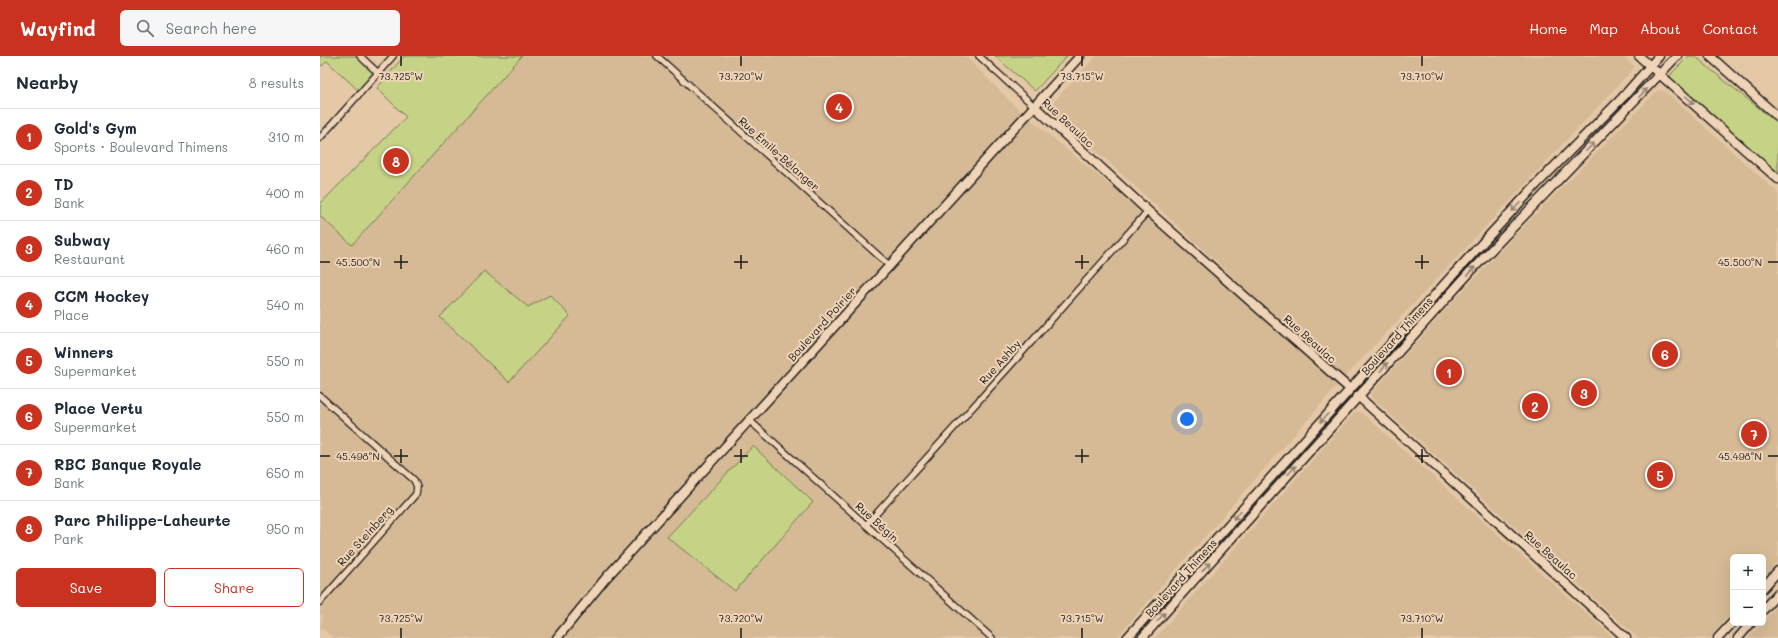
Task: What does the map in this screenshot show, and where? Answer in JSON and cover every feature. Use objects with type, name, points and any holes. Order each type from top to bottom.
[{"type":"street","points":[[360,56],[377,72]]},
{"type":"street","points":[[320,138],[377,72],[393,56]]},
{"type":"street","name":"Rue Émile-Bélanger","points":[[657,56],[890,266]]},
{"type":"street","name":"Rue Beaulac","points":[[979,56],[1148,211],[1358,396],[1626,638]]},
{"type":"street","name":"Boulevard Poirier","points":[[551,638],[581,607],[1080,56]]},
{"type":"street","points":[[1639,56],[1778,179]]},
{"type":"street","name":"Boulevard Thimens","points":[[1127,638],[1350,389],[1536,186],[1623,97],[1659,56]]},
{"type":"street","name":"Boulevard Thimens","points":[[1142,638],[1475,267],[1677,56]]},
{"type":"street","points":[[1710,56],[1778,117]]},
{"type":"street","name":"Rue Ashby","points":[[866,525],[1148,211]]},
{"type":"street","name":"Rue Steinberg","points":[[320,396],[414,480],[417,487],[416,494],[320,602]]},
{"type":"street","name":"Rue Bégin","points":[[749,420],[992,638]]},
{"type":"street","points":[[1766,585],[1778,571]]},
{"type":"street","points":[[1172,588],[1180,596]]},
{"type":"street","points":[[1766,607],[1778,593]]},
{"type":"street","name":"Boulevard Poirier","points":[[557,638],[568,626],[581,607]]},
{"type":"street","points":[[1718,638],[1730,625]]},
{"type":"street","points":[[1738,638],[1748,626]]},
{"type":"shaded area","points":[[522,56],[965,56],[1018,109],[1335,371],[1049,107],[1096,56],[1623,56],[1635,67],[1344,378],[1116,638],[334,638],[320,627],[323,616],[320,614],[320,217],[352,245]]},
{"type":"shaded area","points":[[1658,90],[1665,91],[1778,193],[1778,561],[1766,575],[1766,554],[1730,554],[1730,615],[1710,638],[1638,638],[1371,397],[1372,393],[1444,311],[1513,237]]},
{"type":"shaded area","points":[[1356,411],[1362,413],[1614,638],[1155,638]]},
{"type":"shaded area","points":[[1778,604],[1778,638],[1748,638],[1760,626],[1766,626],[1766,619]]},
{"type":"green space","points":[[320,56],[359,56],[377,72],[360,92],[327,61],[322,66],[320,64]]},
{"type":"green space","points":[[404,56],[522,56],[352,245],[320,216],[320,204],[406,117],[377,88]]},
{"type":"green space","points":[[995,56],[1067,56],[1035,91]]},
{"type":"green space","points":[[1689,56],[1695,56],[1778,124],[1778,174],[1670,78],[1671,74]]},
{"type":"green space","points":[[484,271],[528,307],[550,295],[570,316],[509,382],[440,317]]},
{"type":"green space","points":[[753,446],[813,502],[735,591],[667,537]]},
{"type":"place","name":"CCM Hockey","points":[[839,107]]},
{"type":"place","name":"Parc Philippe-Laheurte","points":[[396,161]]},
{"type":"place","name":"Place Vertu","points":[[1665,354]]},
{"type":"place","name":"Gold's Gym","points":[[1449,372]]},
{"type":"place","name":"Subway","points":[[1584,393]]},
{"type":"place","name":"TD","points":[[1535,406]]},
{"type":"place","name":"RBC Banque Royale","points":[[1754,434]]},
{"type":"place","name":"Winners","points":[[1660,475]]}]
